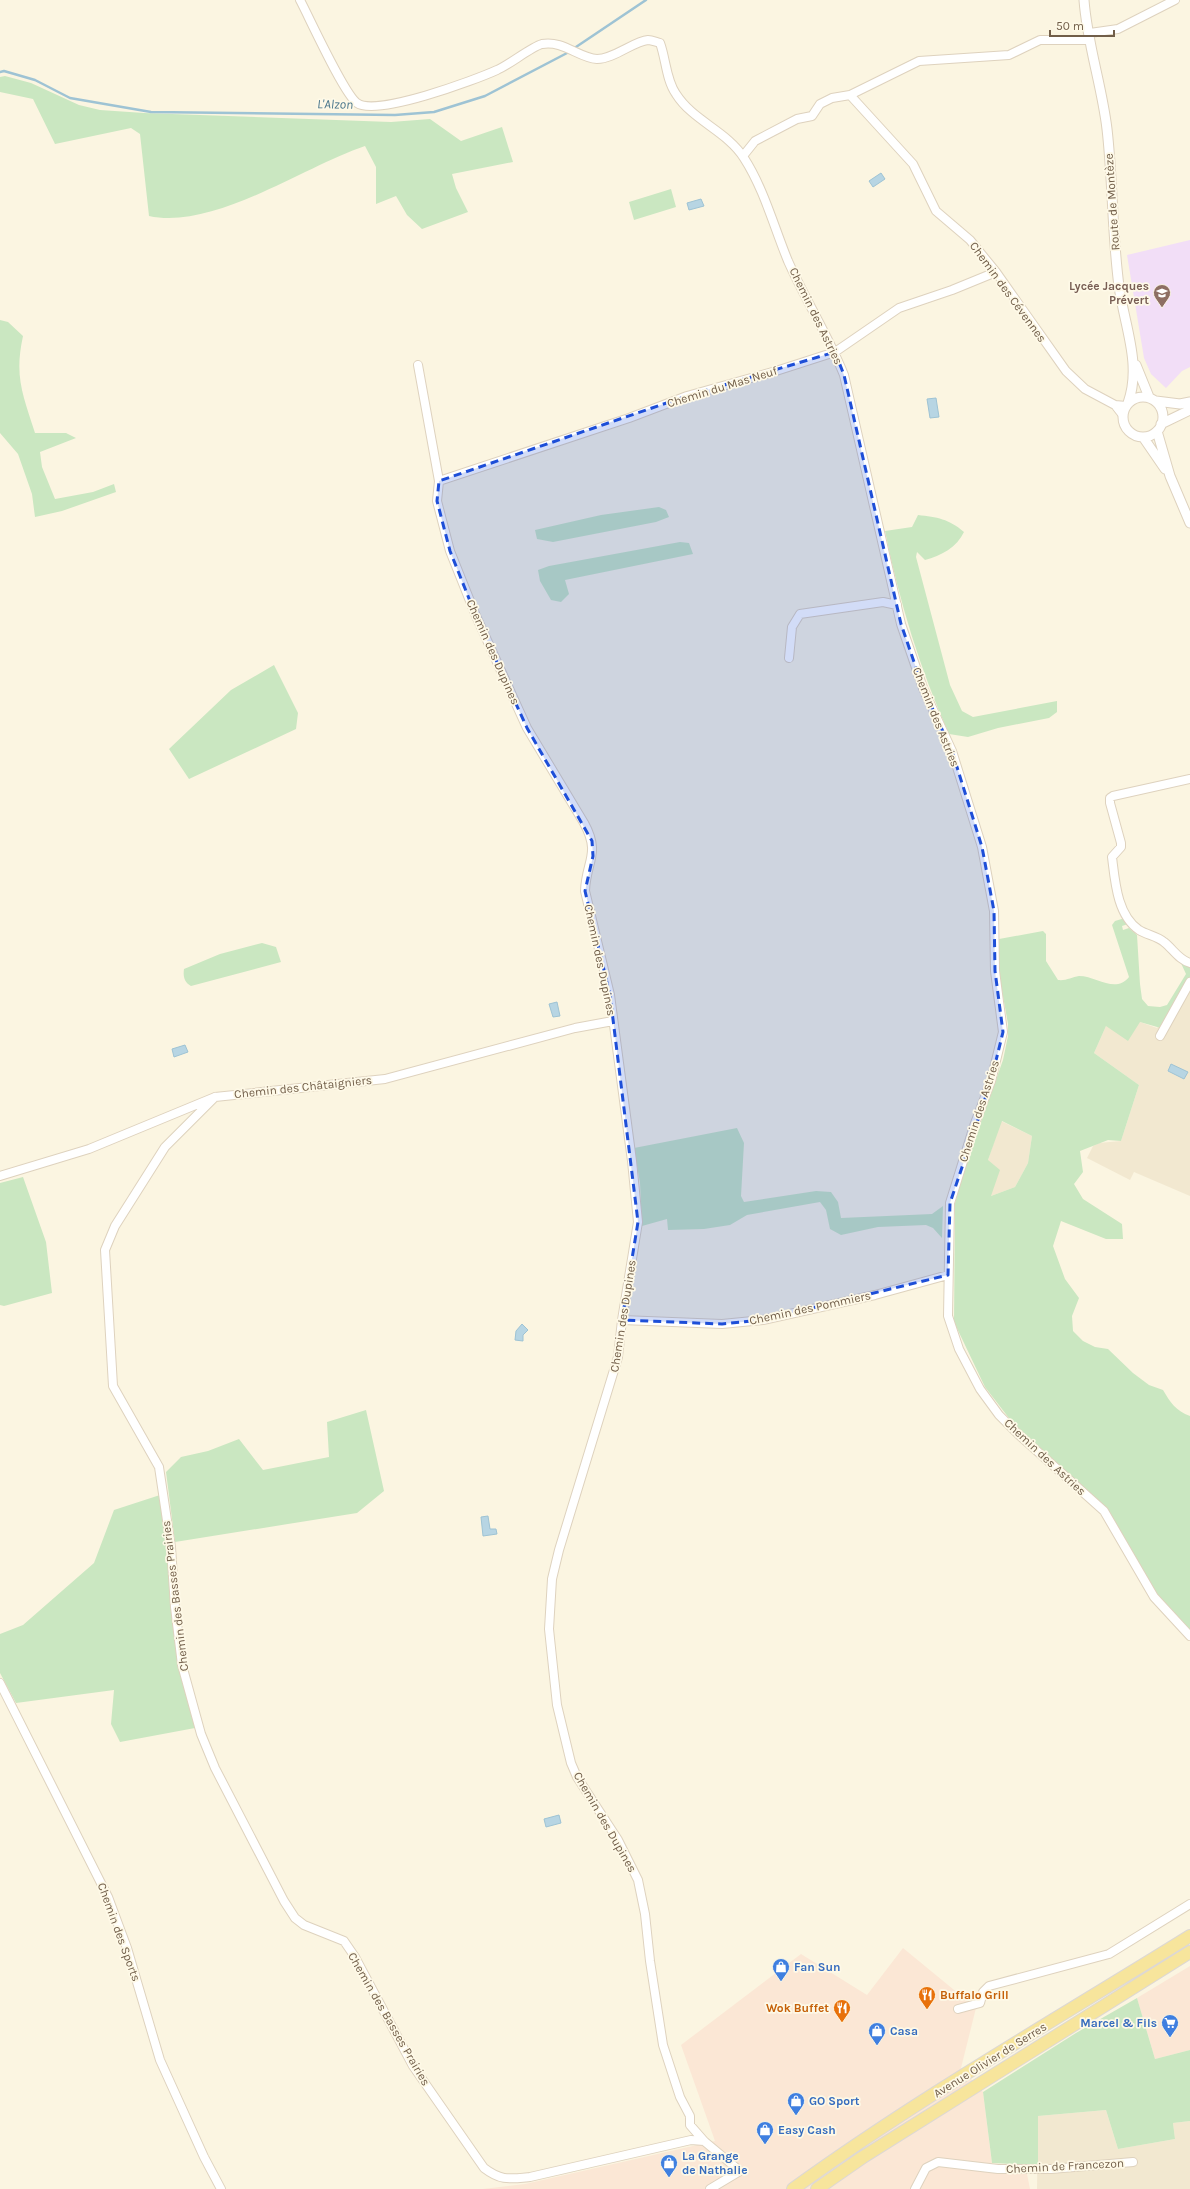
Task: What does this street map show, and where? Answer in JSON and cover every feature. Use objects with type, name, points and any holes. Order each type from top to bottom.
[{"type":"main road","name":"Avenue Olivier de Serres","points":[[793,2189],[833,2159],[945,2087],[1190,1936]]},
{"type":"main road","name":"Avenue Olivier de Serres","points":[[817,2189],[869,2153],[1190,1952]]},
{"type":"street","name":"Chemin des Astries","points":[[300,0],[344,84],[356,103],[364,105],[392,103],[442,91],[498,70],[541,44],[560,46],[597,58],[614,54],[647,40],[660,43],[676,94],[693,114],[722,134],[743,156],[752,171],[789,262],[835,352],[844,375],[897,605],[923,688],[952,751],[982,847],[994,912],[995,971],[1003,1032],[991,1081],[974,1126],[950,1203],[948,1316],[960,1349],[980,1389],[999,1415],[1018,1434],[1104,1511],[1154,1598],[1190,1636]]},
{"type":"street","name":"Route de Montèze","points":[[1084,0],[1107,128],[1113,238],[1119,288],[1135,363],[1132,389],[1125,407]]},
{"type":"street","points":[[743,156],[755,141],[796,119],[812,116],[820,104],[832,98],[850,96],[919,60],[1009,55],[1040,40],[1090,36],[1118,29],[1174,0]]},
{"type":"street","name":"Chemin des Cévennes","points":[[850,96],[912,164],[936,211],[970,240],[996,272],[1066,371],[1085,389],[1115,405],[1125,407]]},
{"type":"street","name":"Chemin du Mas Neuf","points":[[439,481],[628,418],[687,396],[776,371],[835,352],[899,308],[952,290],[996,272]]},
{"type":"street","points":[[1135,363],[1152,399],[1162,412],[1159,428],[1170,476],[1190,523]]},
{"type":"street","name":"Chemin des Dupines","points":[[418,365],[439,481],[437,501],[450,550],[476,616],[527,728],[590,832],[593,856],[586,880],[585,891],[610,995],[632,1161],[638,1222],[622,1320],[618,1357],[559,1550],[552,1579],[549,1629],[557,1705],[571,1763],[577,1776],[618,1840],[638,1880],[645,1914],[650,1961],[663,2045],[680,2097],[690,2116],[690,2124],[704,2141],[740,2171],[710,2189]]},
{"type":"street","points":[[1190,402],[1180,404],[1138,397],[1125,407],[1125,427],[1136,436],[1143,437],[1190,410]]},
{"type":"street","points":[[1143,437],[1170,476]]},
{"type":"street","points":[[789,658],[792,627],[800,614],[883,602],[897,605]]},
{"type":"street","points":[[1190,779],[1113,796],[1110,798],[1121,843],[1121,847],[1112,857],[1121,905],[1126,915],[1138,929],[1160,939],[1181,958],[1190,963]]},
{"type":"street","points":[[1160,1036],[1190,982]]},
{"type":"street","name":"Chemin des Châtaigniers","points":[[0,1176],[89,1149],[215,1097],[385,1079],[575,1028],[613,1021]]},
{"type":"street","name":"Chemin des Basses Prairies","points":[[215,1097],[165,1147],[115,1226],[105,1250],[112,1386],[158,1467],[163,1493],[182,1665],[201,1734],[215,1768],[284,1901],[295,1918],[304,1925],[344,1941],[355,1957],[413,2066],[484,2168],[496,2177],[508,2179],[530,2176],[691,2140],[704,2141]]},
{"type":"street","name":"Chemin des Pommiers","points":[[622,1320],[722,1324],[763,1320],[875,1295],[948,1275]]},
{"type":"street","name":"Chemin des Sports","points":[[0,1683],[108,1897],[127,1948],[160,2060],[204,2157],[221,2189]]},
{"type":"street","points":[[958,2009],[980,2003],[983,1992],[989,1986],[1109,1954],[1190,1904]]},
{"type":"street","name":"Chemin de Francezon","points":[[915,2189],[926,2168],[938,2162],[998,2169],[1051,2169],[1133,2162]]},
{"type":"highlighted area","points":[[835,352],[844,375],[901,624],[923,688],[952,751],[982,847],[994,911],[995,971],[1003,1032],[991,1081],[950,1203],[948,1275],[763,1320],[722,1324],[622,1320],[638,1222],[610,995],[585,891],[593,856],[592,841],[527,728],[476,616],[450,551],[437,501],[439,481],[687,396]]},
{"type":"shaded area","name":"Lycée Jacques Prévert","points":[[1190,240],[1190,367],[1182,371],[1166,388],[1151,374],[1144,358],[1127,255]]},
{"type":"shaded area","points":[[1190,982],[1190,1196],[1134,1172],[1130,1180],[1087,1158],[1093,1146],[1099,1143],[1121,1141],[1139,1085],[1094,1053],[1106,1026],[1140,1022],[1157,1028]]},
{"type":"shaded area","points":[[1001,1121],[1032,1136],[1028,1163],[1015,1187],[991,1196],[988,1160]]},
{"type":"shaded area","points":[[903,1948],[976,2008],[961,2068],[983,2092],[993,2172],[1027,2174],[1030,2189],[483,2189],[525,2184],[715,2141],[681,2045],[801,1954],[867,1995]]},
{"type":"shaded area","points":[[1190,1966],[1190,2050],[1155,2059],[1137,1998]]},
{"type":"shaded area","points":[[1106,2110],[1118,2149],[1175,2139],[1173,2123],[1190,2121],[1190,2189],[1037,2189],[1038,2116]]},
{"type":"green space","points":[[5,76],[31,83],[79,105],[100,110],[391,122],[430,119],[461,141],[502,127],[513,162],[452,174],[456,188],[468,212],[422,229],[407,215],[396,196],[376,204],[376,167],[365,146],[230,206],[201,214],[174,218],[149,216],[140,134],[131,128],[55,144],[33,99],[0,92],[0,77]]},
{"type":"green space","points":[[671,189],[676,207],[634,220],[629,202]]},
{"type":"green space","points":[[0,320],[8,322],[23,336],[19,363],[21,386],[35,433],[66,433],[76,438],[40,452],[42,467],[55,499],[93,492],[114,484],[116,492],[62,511],[35,517],[32,494],[18,454],[0,433]]},
{"type":"green space","points":[[659,507],[666,510],[669,517],[656,522],[553,542],[537,539],[535,530],[601,515]]},
{"type":"green space","points":[[918,515],[948,521],[964,532],[953,546],[943,553],[925,560],[917,552],[916,557],[950,685],[962,711],[973,717],[1057,701],[1057,712],[1049,718],[998,728],[968,737],[949,734],[938,709],[911,634],[885,531],[912,527]]},
{"type":"green space","points":[[680,542],[689,543],[693,554],[565,580],[569,594],[561,602],[551,600],[540,581],[538,570],[549,566]]},
{"type":"green space","points":[[274,665],[298,713],[296,729],[189,779],[169,749],[231,690]]},
{"type":"green space","points":[[1125,918],[1128,924],[1122,926],[1123,930],[1129,928],[1137,935],[1142,999],[1148,1006],[1160,1007],[1167,1005],[1186,974],[1180,961],[1190,966],[1190,982],[1164,1029],[1140,1022],[1128,1041],[1106,1026],[1094,1053],[1139,1085],[1121,1141],[1108,1140],[1080,1151],[1083,1172],[1074,1184],[1083,1199],[1122,1224],[1123,1239],[1106,1239],[1061,1221],[1053,1246],[1065,1279],[1079,1298],[1072,1316],[1073,1331],[1083,1341],[1095,1347],[1108,1349],[1133,1373],[1149,1385],[1163,1390],[1174,1406],[1181,1412],[1190,1416],[1190,1632],[1160,1599],[1103,1505],[1012,1422],[985,1387],[954,1322],[955,1203],[965,1167],[1003,1060],[1008,1036],[1008,1024],[999,974],[999,939],[1043,931],[1046,934],[1046,961],[1058,980],[1079,976],[1106,983],[1118,984],[1124,982],[1129,977],[1112,925],[1115,921]],"holes":[[[1002,1121],[1032,1136],[1028,1163],[1015,1187],[991,1196],[1000,1170],[988,1160]]]},
{"type":"green space","points":[[262,943],[276,947],[281,962],[191,986],[185,981],[184,969],[220,954]]},
{"type":"green space","points":[[737,1128],[744,1143],[741,1196],[744,1202],[816,1191],[831,1192],[838,1202],[841,1218],[932,1214],[943,1206],[942,1238],[933,1228],[926,1225],[878,1227],[841,1235],[830,1229],[826,1210],[820,1202],[747,1215],[730,1225],[704,1229],[668,1230],[667,1219],[642,1226],[640,1183],[634,1148]]},
{"type":"green space","points":[[23,1177],[46,1242],[52,1293],[4,1306],[0,1305],[0,1183]]},
{"type":"green space","points":[[366,1410],[384,1491],[357,1513],[175,1542],[166,1472],[181,1457],[208,1451],[239,1439],[263,1470],[329,1457],[327,1422]]},
{"type":"green space","points":[[160,1495],[181,1670],[195,1728],[120,1742],[111,1724],[114,1690],[16,1703],[0,1673],[0,1634],[23,1625],[94,1563],[114,1510]]},
{"type":"green space","points":[[1137,1998],[1155,2059],[1190,2050],[1190,2121],[1173,2123],[1175,2139],[1118,2149],[1106,2110],[1038,2116],[1038,2165],[992,2163],[983,2092],[1076,2033]]},
{"type":"water","points":[[881,173],[885,179],[873,187],[869,181]]},
{"type":"water","points":[[701,199],[704,206],[689,210],[687,203]]},
{"type":"water","points":[[936,398],[939,417],[930,418],[927,399]]},
{"type":"water","points":[[557,1002],[560,1016],[553,1017],[549,1004]]},
{"type":"water","points":[[185,1045],[188,1052],[174,1057],[172,1049]]},
{"type":"water","points":[[1171,1064],[1188,1072],[1184,1079],[1168,1071]]},
{"type":"water","points":[[522,1324],[528,1330],[523,1335],[523,1341],[515,1340],[516,1331]]},
{"type":"water","points":[[488,1516],[490,1529],[496,1529],[497,1534],[483,1536],[481,1517]]},
{"type":"water","points":[[559,1815],[561,1823],[546,1827],[544,1819]]},
{"type":"waterway","name":"L'Alzon","points":[[573,49],[646,0]]},
{"type":"waterway","name":"L'Alzon","points":[[0,72],[4,71],[35,80],[70,98],[151,112],[395,115],[434,112],[485,96],[569,52]]},
{"type":"place","name":"Lycée Jacques Prévert","points":[[1162,308]]},
{"type":"place","name":"Fan Sun","points":[[781,1982]]},
{"type":"place","name":"Buffalo Grill","points":[[927,2010]]},
{"type":"place","name":"Wok Buffet","points":[[842,2023]]},
{"type":"place","name":"Marcel & Fils","points":[[1170,2038]]},
{"type":"place","name":"Casa","points":[[877,2046]]},
{"type":"place","name":"GO Sport","points":[[796,2116]]},
{"type":"place","name":"Easy Cash","points":[[765,2145]]},
{"type":"place","name":"La Grange de Nathalie","points":[[669,2178]]}]
